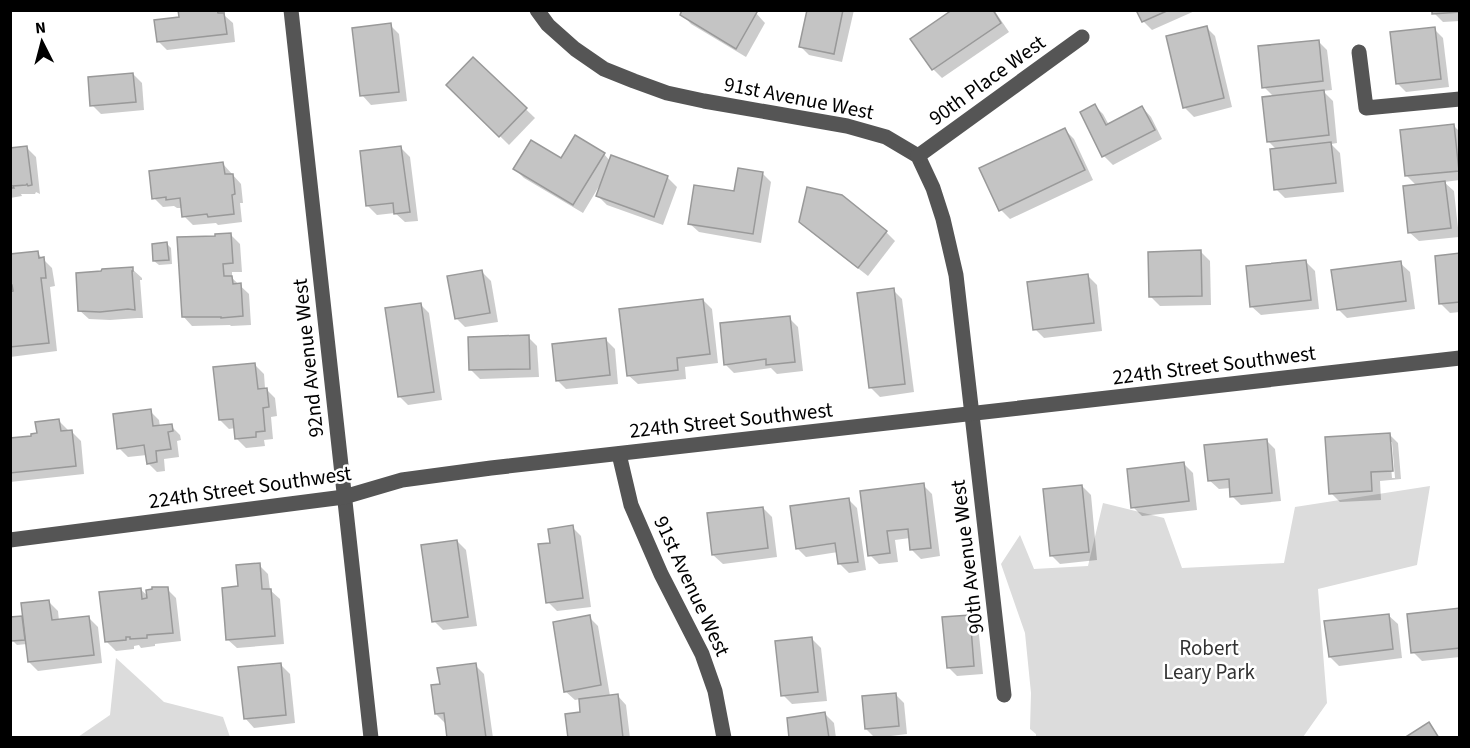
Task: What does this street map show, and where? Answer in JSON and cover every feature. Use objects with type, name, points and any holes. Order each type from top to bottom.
[{"type":"street","name":"92nd Avenue West","points":[[291,10],[371,738]]},
{"type":"street","name":"91st Avenue West","points":[[537,10],[548,25],[575,50],[604,69],[634,81],[667,93],[847,126],[886,136],[918,156]]},
{"type":"street","name":"90th Place West","points":[[918,156],[1082,37]]},
{"type":"street","points":[[1359,52],[1366,108],[1460,99]]},
{"type":"street","points":[[918,156],[933,188],[943,219],[956,275],[972,414]]},
{"type":"street","name":"224th Street Southwest","points":[[10,540],[344,497],[402,480],[491,468],[1460,358]]},
{"type":"street","name":"90th Avenue West","points":[[972,414],[1004,695]]},
{"type":"street","name":"91st Avenue West","points":[[619,454],[631,505],[661,574],[702,654],[715,691],[724,738]]},
{"type":"green space","name":"Robert Leary Park","points":[[1430,486],[1417,565],[1318,589],[1327,703],[1303,737],[1036,738],[1036,734],[1030,729],[1031,693],[1025,633],[1001,564],[1020,535],[1034,569],[1088,566],[1103,503],[1164,518],[1182,568],[1284,563],[1295,507]]},
{"type":"green space","points":[[116,658],[164,702],[223,717],[230,737],[78,737],[110,715]]},
{"type":"building","points":[[178,10],[217,10],[218,13],[224,13],[227,34],[157,42],[154,20],[179,17]]},
{"type":"building","points":[[682,10],[754,10],[757,12],[736,49],[680,15]]},
{"type":"building","points":[[807,10],[843,10],[834,54],[799,47]]},
{"type":"building","points":[[952,10],[993,10],[1001,23],[932,70],[910,39]]},
{"type":"building","points":[[1136,10],[1169,10],[1142,22]]},
{"type":"building","points":[[1432,10],[1460,10],[1460,12],[1432,14]]},
{"type":"building","points":[[391,23],[399,92],[360,96],[352,28]]},
{"type":"building","points":[[1207,26],[1224,98],[1183,108],[1166,36]]},
{"type":"building","points":[[1435,27],[1441,79],[1396,84],[1390,32]]},
{"type":"building","points":[[1319,40],[1323,81],[1262,88],[1258,46]]},
{"type":"building","points":[[473,57],[527,108],[499,137],[446,85]]},
{"type":"building","points":[[133,73],[136,102],[90,106],[88,77]]},
{"type":"building","points":[[1324,90],[1329,135],[1267,142],[1262,97]]},
{"type":"building","points":[[1095,104],[1106,125],[1142,106],[1155,130],[1102,157],[1080,112]]},
{"type":"building","points":[[1454,124],[1459,171],[1405,176],[1400,130]]},
{"type":"building","points":[[1065,128],[1085,170],[999,211],[979,168]]},
{"type":"building","points":[[575,135],[605,153],[573,205],[513,169],[531,140],[561,158]]},
{"type":"building","points":[[1331,142],[1336,183],[1274,190],[1270,149]]},
{"type":"building","points":[[27,146],[32,185],[10,188],[10,148]]},
{"type":"building","points":[[401,146],[410,212],[394,214],[393,203],[366,206],[360,151]]},
{"type":"building","points":[[611,155],[668,176],[654,217],[596,196]]},
{"type":"building","points":[[223,162],[225,174],[233,174],[234,214],[182,217],[180,198],[152,199],[149,171]]},
{"type":"building","points":[[738,168],[763,172],[753,234],[688,224],[694,185],[734,191]]},
{"type":"building","points":[[1445,181],[1451,228],[1408,233],[1403,186]]},
{"type":"building","points":[[807,187],[842,195],[887,231],[858,268],[799,222]]},
{"type":"building","points":[[231,233],[233,263],[223,264],[224,276],[232,276],[233,284],[241,283],[243,316],[182,317],[177,237],[215,236],[215,234]]},
{"type":"building","points":[[167,242],[169,260],[153,261],[152,244]]},
{"type":"building","points":[[1201,250],[1202,296],[1149,297],[1148,252]]},
{"type":"building","points":[[38,251],[39,258],[44,257],[46,278],[41,278],[49,343],[10,347],[10,292],[13,291],[10,283],[10,254]]},
{"type":"building","points":[[1460,253],[1460,302],[1439,304],[1435,256]]},
{"type":"building","points":[[1306,260],[1311,300],[1250,307],[1246,266]]},
{"type":"building","points":[[1401,261],[1406,301],[1337,310],[1331,270]]},
{"type":"building","points":[[133,267],[135,310],[78,311],[76,273]]},
{"type":"building","points":[[482,270],[490,313],[455,319],[447,276]]},
{"type":"building","points":[[1088,274],[1094,323],[1033,330],[1027,282]]},
{"type":"building","points":[[894,288],[905,384],[869,388],[857,293]]},
{"type":"building","points":[[703,299],[710,354],[677,358],[678,370],[627,376],[619,309]]},
{"type":"building","points":[[421,303],[434,392],[398,397],[385,308]]},
{"type":"building","points":[[790,316],[795,362],[766,365],[766,359],[724,365],[720,323]]},
{"type":"building","points":[[529,335],[530,369],[469,370],[468,337]]},
{"type":"building","points":[[606,338],[610,375],[556,381],[552,344]]},
{"type":"building","points":[[255,363],[258,389],[267,388],[269,407],[263,408],[265,431],[256,432],[256,437],[235,439],[233,419],[219,420],[213,367]]},
{"type":"building","points":[[151,409],[153,426],[172,424],[173,431],[168,432],[171,449],[156,451],[157,462],[147,464],[144,445],[117,449],[113,414]]},
{"type":"building","points":[[59,419],[61,431],[72,430],[76,466],[10,473],[10,438],[31,436],[37,433],[35,422]]},
{"type":"building","points":[[1390,433],[1393,471],[1371,472],[1372,491],[1329,494],[1325,437]]},
{"type":"building","points":[[1267,439],[1272,493],[1230,497],[1229,479],[1208,481],[1204,445]]},
{"type":"building","points":[[1184,462],[1189,501],[1131,508],[1127,469]]},
{"type":"building","points":[[924,483],[931,548],[910,550],[908,529],[887,531],[890,553],[868,556],[860,491]]},
{"type":"building","points":[[1082,485],[1089,552],[1050,556],[1043,489]]},
{"type":"building","points":[[849,498],[858,562],[838,564],[835,543],[796,549],[790,506]]},
{"type":"building","points":[[763,507],[768,548],[712,555],[707,513]]},
{"type":"building","points":[[573,525],[583,598],[546,603],[538,544],[550,543],[548,529]]},
{"type":"building","points":[[457,540],[468,617],[432,622],[421,545]]},
{"type":"building","points":[[260,563],[262,589],[271,589],[275,636],[226,640],[222,588],[238,586],[236,565]]},
{"type":"building","points":[[152,587],[168,587],[173,633],[147,635],[147,638],[130,639],[126,637],[126,640],[105,642],[99,592],[141,588],[142,599],[147,598],[146,590]]},
{"type":"building","points":[[49,600],[52,620],[89,616],[94,655],[28,662],[21,603]]},
{"type":"building","points":[[1460,608],[1460,648],[1411,653],[1407,614]]},
{"type":"building","points":[[1389,614],[1393,649],[1329,657],[1324,621]]},
{"type":"building","points":[[590,615],[601,685],[564,692],[553,622]]},
{"type":"building","points":[[970,615],[974,666],[947,668],[942,617]]},
{"type":"building","points":[[22,616],[25,640],[11,641],[10,617]]},
{"type":"building","points":[[812,637],[818,692],[781,696],[775,641]]},
{"type":"building","points":[[281,663],[286,715],[244,719],[238,667]]},
{"type":"building","points":[[476,663],[486,738],[447,738],[444,713],[435,714],[431,685],[440,684],[437,668]]},
{"type":"building","points":[[896,693],[899,726],[865,729],[862,696]]},
{"type":"building","points":[[618,694],[623,738],[568,738],[565,714],[580,712],[579,699]]},
{"type":"building","points":[[825,712],[829,738],[789,738],[787,718]]},
{"type":"building","points":[[1429,722],[1439,738],[1404,738]]}]
